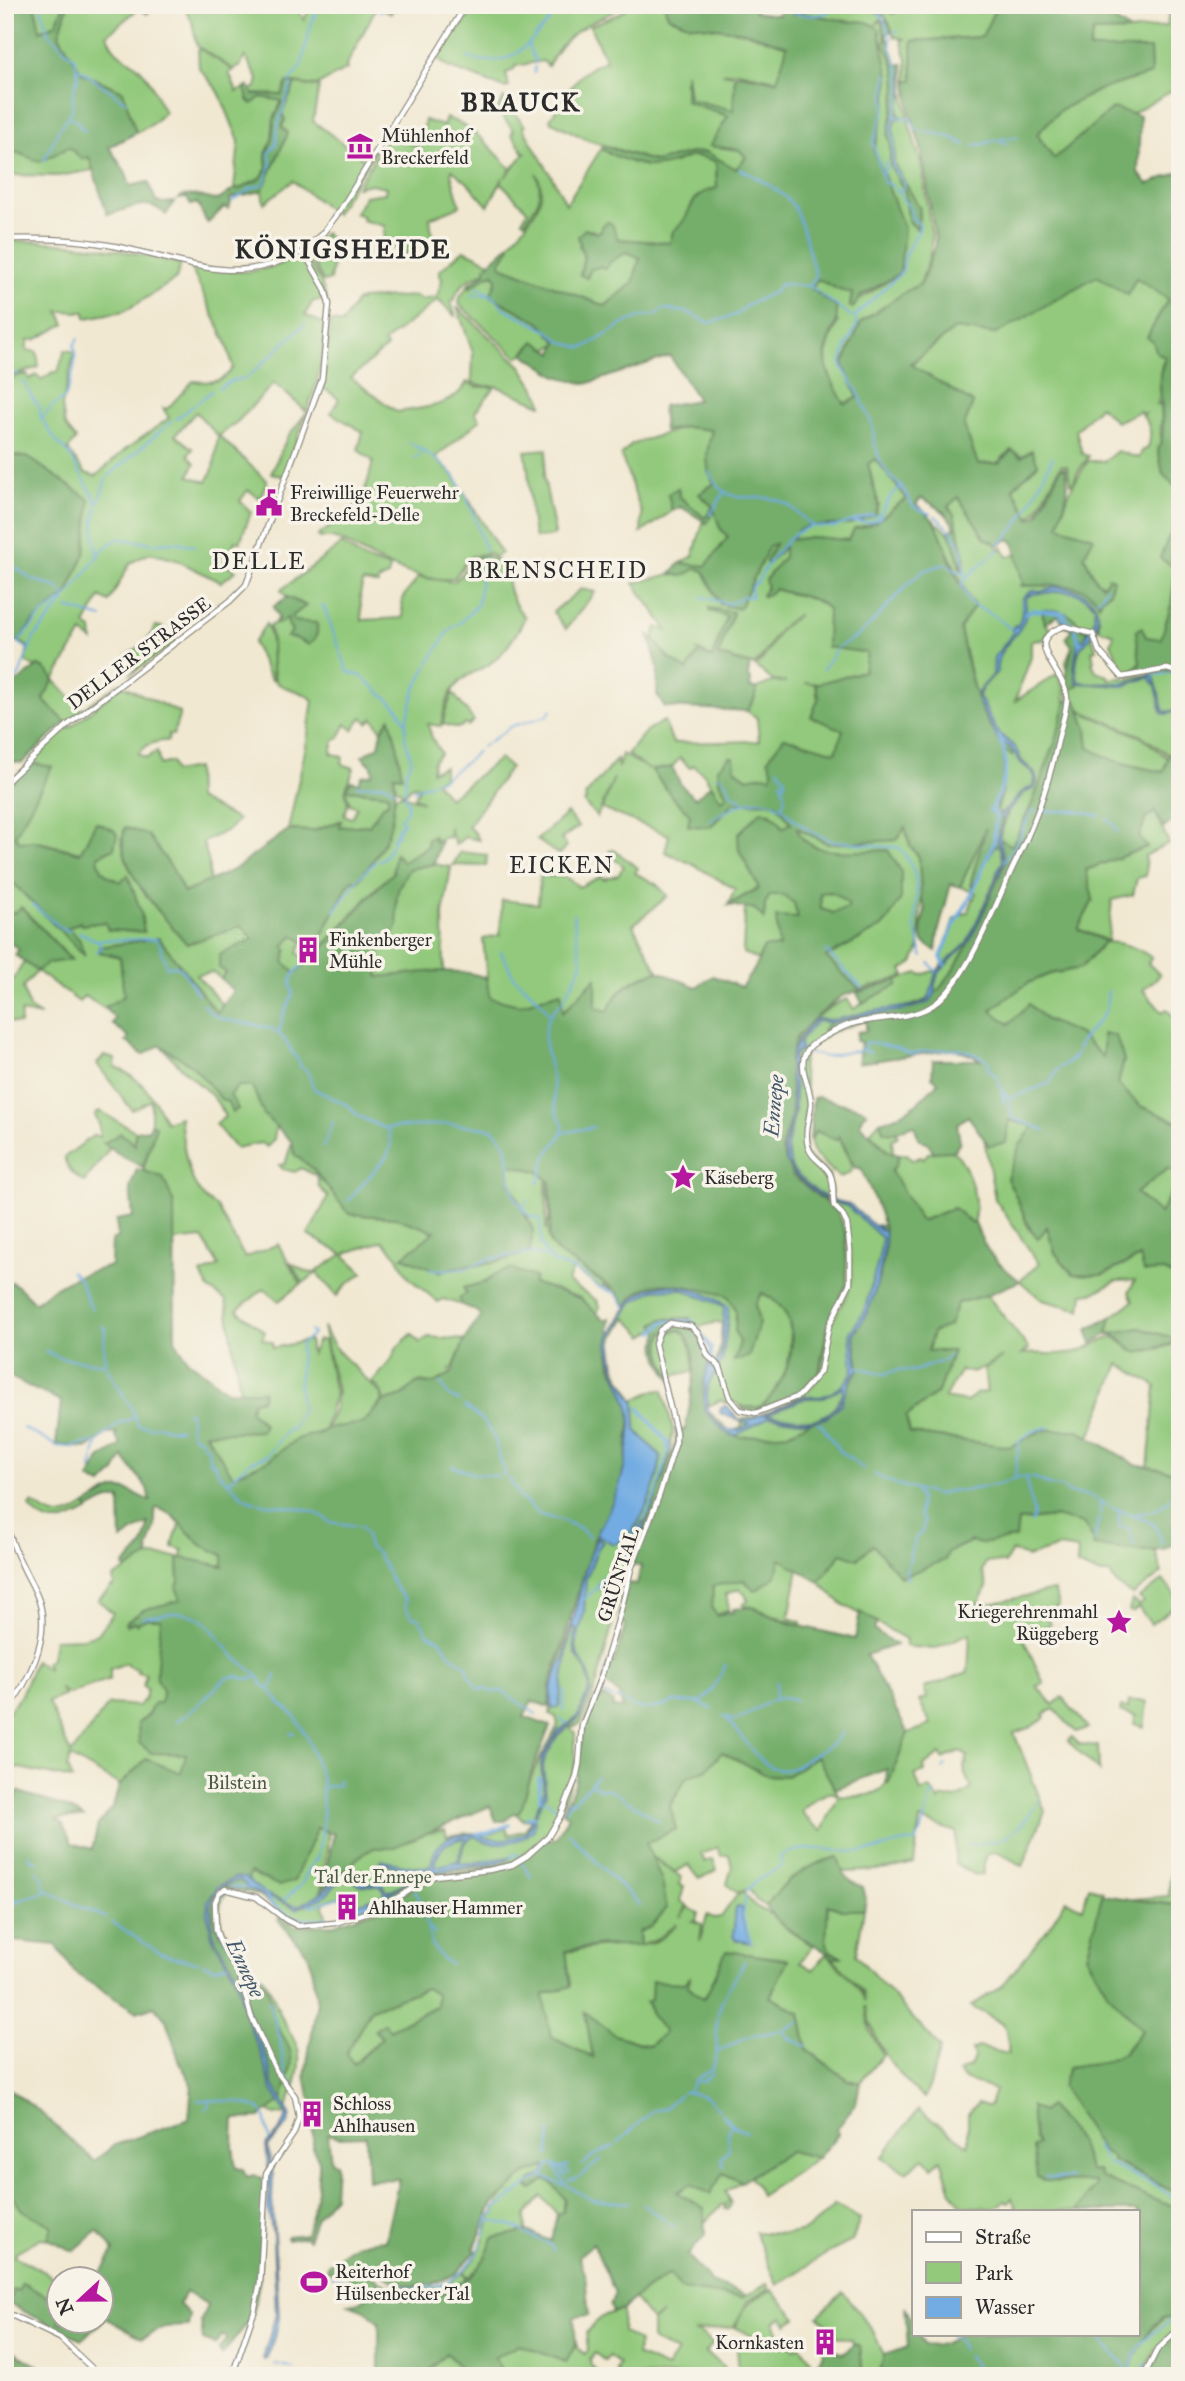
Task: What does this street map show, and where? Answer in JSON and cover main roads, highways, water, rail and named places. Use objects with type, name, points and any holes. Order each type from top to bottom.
[{"type":"water","points":[[1067,588],[1085,595],[1095,606],[1072,592],[1030,595],[1025,599],[1026,613],[1023,623],[1004,648],[997,662],[997,672],[982,688],[979,696],[998,733],[1015,747],[1021,760],[1035,773],[1037,780],[1034,789],[1023,793],[1007,812],[1002,823],[1001,815],[1022,792],[1034,785],[1035,779],[1033,773],[1021,763],[1010,747],[999,741],[978,701],[978,692],[993,675],[994,657],[1019,623],[1022,598],[1033,590]]},
{"type":"water","points":[[1095,606],[1098,616],[1096,626],[1079,650],[1076,660],[1078,681],[1088,684],[1077,683],[1074,667],[1078,639],[1084,640],[1094,621]]},
{"type":"water","points":[[1152,675],[1155,679],[1164,712],[1176,710],[1180,714],[1162,713],[1156,686],[1149,677],[1124,686],[1092,684],[1125,683]]},
{"type":"water","points":[[1001,829],[1005,860],[971,939],[938,974],[935,994],[930,1002],[909,1009],[835,1023],[817,1021],[800,1041],[800,1052],[794,1055],[795,1112],[787,1147],[791,1167],[818,1193],[849,1204],[880,1231],[877,1224],[885,1234],[875,1291],[867,1313],[853,1334],[858,1370],[851,1378],[841,1404],[826,1418],[809,1422],[769,1417],[735,1436],[725,1432],[704,1410],[704,1384],[708,1364],[709,1361],[710,1367],[713,1367],[721,1355],[724,1306],[681,1289],[654,1290],[631,1304],[611,1338],[616,1373],[635,1403],[636,1430],[661,1457],[652,1494],[639,1521],[623,1540],[613,1544],[598,1535],[598,1531],[621,1480],[631,1415],[612,1363],[609,1337],[629,1304],[640,1294],[653,1288],[682,1287],[728,1306],[723,1356],[708,1385],[709,1406],[707,1403],[706,1405],[713,1418],[729,1430],[749,1424],[720,1413],[721,1408],[727,1406],[739,1420],[745,1422],[805,1396],[820,1397],[829,1394],[843,1385],[853,1371],[850,1332],[864,1312],[882,1238],[847,1206],[828,1201],[815,1193],[794,1174],[787,1163],[784,1148],[793,1114],[790,1062],[793,1050],[816,1019],[835,1020],[867,1012],[919,1005],[929,999],[936,972],[967,943],[995,881],[1003,861],[997,839]],"holes":[[[843,1387],[841,1398],[834,1408],[819,1419],[801,1420],[765,1415],[806,1398],[823,1398]]]},
{"type":"water","points":[[644,1520],[634,1552],[629,1562],[625,1561],[620,1553]]},
{"type":"water","points":[[597,1537],[603,1542],[586,1579],[584,1612],[576,1645],[578,1656],[589,1674],[591,1691],[579,1718],[558,1735],[545,1758],[543,1766],[546,1794],[535,1815],[534,1829],[522,1838],[506,1843],[471,1837],[464,1846],[459,1863],[512,1857],[491,1864],[446,1869],[424,1875],[355,1911],[352,1906],[385,1894],[384,1889],[361,1885],[345,1876],[322,1898],[296,1909],[247,1889],[240,1880],[225,1885],[213,1896],[210,1906],[212,1930],[235,1971],[253,2027],[268,2061],[272,2083],[290,2114],[288,2124],[268,2147],[273,2175],[279,2318],[275,2338],[266,2360],[263,2359],[276,2314],[266,2145],[279,2132],[287,2114],[272,2090],[262,2056],[247,2021],[235,1976],[212,1937],[207,1913],[208,1901],[217,1887],[236,1877],[245,1878],[264,1893],[298,1906],[320,1894],[344,1874],[377,1883],[379,1879],[375,1869],[381,1860],[414,1867],[430,1867],[436,1849],[450,1837],[477,1833],[488,1838],[501,1839],[527,1832],[544,1791],[542,1758],[558,1731],[579,1714],[590,1687],[587,1672],[575,1653],[574,1638],[577,1629],[574,1627],[569,1640],[559,1706],[554,1709],[551,1706],[551,1689],[565,1654],[586,1567]],"holes":[[[465,1838],[458,1861],[435,1867],[440,1850],[444,1846]],[[383,1863],[412,1871],[434,1870],[388,1892],[379,1874],[380,1865]]]},
{"type":"water","points":[[738,1907],[742,1908],[742,1919],[751,1943],[736,1940],[733,1936]]},
{"type":"waterway","points":[[40,5],[48,33],[75,59],[78,76],[72,111],[59,129],[44,161]]},
{"type":"waterway","points":[[290,82],[301,66],[312,21],[321,5]]},
{"type":"waterway","points":[[377,5],[381,12]]},
{"type":"waterway","points":[[468,58],[500,60],[512,55],[533,39],[565,5]]},
{"type":"waterway","points":[[787,5],[792,13]]},
{"type":"waterway","points":[[793,13],[822,14],[836,5]]},
{"type":"waterway","points":[[861,5],[878,11],[883,18]]},
{"type":"waterway","points":[[884,20],[891,38],[891,47]]},
{"type":"waterway","points":[[528,45],[536,63]]},
{"type":"waterway","points":[[872,424],[860,396],[841,365],[845,349],[857,325],[855,316],[902,272],[906,252],[920,225],[911,217],[912,211],[899,194],[905,184],[892,165],[894,139],[891,130],[902,90],[900,72],[892,49]]},
{"type":"waterway","points":[[77,67],[126,102]]},
{"type":"waterway","points":[[534,73],[535,67]]},
{"type":"waterway","points":[[887,74],[884,110],[873,143],[884,182],[894,187],[899,194]]},
{"type":"waterway","points":[[264,185],[271,164],[269,153],[276,144],[278,125],[291,85]]},
{"type":"waterway","points":[[527,101],[528,105]]},
{"type":"waterway","points":[[69,117],[86,130]]},
{"type":"waterway","points":[[895,117],[908,118]]},
{"type":"waterway","points":[[910,118],[916,130],[948,136],[965,145]]},
{"type":"waterway","points":[[973,146],[1017,138]]},
{"type":"waterway","points":[[1000,141],[1008,144]]},
{"type":"waterway","points":[[882,173],[886,169],[885,162]]},
{"type":"waterway","points":[[740,169],[781,194],[795,209],[816,276],[811,284]]},
{"type":"waterway","points":[[232,201],[261,185]]},
{"type":"waterway","points":[[502,307],[550,332],[560,341],[582,348],[627,322],[656,315],[664,309],[687,312],[709,323],[738,314],[746,306],[774,292],[781,284],[810,286],[818,292]]},
{"type":"waterway","points":[[477,287],[491,295]]},
{"type":"waterway","points":[[471,295],[491,295],[500,305]]},
{"type":"waterway","points":[[821,295],[853,317]]},
{"type":"waterway","points":[[219,388],[234,380],[247,378],[305,324]]},
{"type":"waterway","points":[[42,419],[52,406],[65,398],[75,364],[74,345],[78,339]]},
{"type":"waterway","points":[[5,375],[18,374]]},
{"type":"waterway","points":[[23,381],[40,407],[41,418],[55,439]]},
{"type":"waterway","points":[[176,419],[212,391]]},
{"type":"waterway","points":[[109,476],[166,426]]},
{"type":"waterway","points":[[873,427],[874,442],[881,463],[890,477],[902,487],[913,506],[930,514]]},
{"type":"waterway","points":[[56,441],[69,453],[82,477]]},
{"type":"waterway","points":[[408,442],[440,462],[455,477],[471,507],[485,550]]},
{"type":"waterway","points":[[415,459],[422,453]]},
{"type":"waterway","points":[[999,544],[1024,515],[1053,457]]},
{"type":"waterway","points":[[709,472],[725,492],[734,496],[762,497],[783,502],[813,526]]},
{"type":"waterway","points":[[84,479],[86,483]]},
{"type":"waterway","points":[[98,504],[106,479]]},
{"type":"waterway","points":[[87,485],[97,502]]},
{"type":"waterway","points":[[702,597],[730,604],[744,596],[751,597],[751,587],[794,534],[811,526],[834,527],[871,515],[879,516],[892,494],[902,487]]},
{"type":"waterway","points":[[710,515],[724,493]]},
{"type":"waterway","points":[[95,540],[94,520],[97,507]]},
{"type":"waterway","points":[[854,522],[870,522],[880,518],[881,514]]},
{"type":"waterway","points":[[935,516],[949,529],[960,545],[966,579],[961,584],[970,603],[993,615],[1011,629]]},
{"type":"waterway","points":[[69,595],[106,546],[119,538]]},
{"type":"waterway","points":[[121,539],[153,543]]},
{"type":"waterway","points":[[96,542],[97,555]]},
{"type":"waterway","points":[[157,543],[177,542],[194,546]]},
{"type":"waterway","points":[[968,576],[998,550]]},
{"type":"waterway","points":[[429,663],[449,630],[460,623],[478,604],[483,557]]},
{"type":"waterway","points":[[7,561],[31,579],[59,588],[66,598]]},
{"type":"waterway","points":[[823,669],[838,647],[869,626],[923,571],[945,564],[965,575]]},
{"type":"waterway","points":[[1097,599],[1102,596],[1106,587]]},
{"type":"waterway","points":[[28,649],[18,642],[40,617],[64,599]]},
{"type":"waterway","points":[[15,680],[33,639],[65,600]]},
{"type":"waterway","points":[[322,606],[348,672],[361,676],[397,707],[406,723],[405,739],[412,761],[406,770],[405,792]]},
{"type":"waterway","points":[[68,608],[102,618]]},
{"type":"waterway","points":[[1026,614],[1031,610],[1063,613],[1062,617],[1075,627],[1079,643]]},
{"type":"waterway","points":[[1063,613],[1068,616]]},
{"type":"waterway","points":[[1175,668],[1180,657]]},
{"type":"waterway","points":[[406,723],[415,690],[427,666]]},
{"type":"waterway","points":[[1153,675],[1171,673]]},
{"type":"waterway","points":[[5,697],[13,685]]},
{"type":"waterway","points":[[482,747],[512,726],[547,716],[552,709]]},
{"type":"waterway","points":[[945,965],[941,957],[994,842],[996,813],[990,811],[1005,774],[1005,755],[999,737]]},
{"type":"waterway","points":[[471,758],[477,751]]},
{"type":"waterway","points":[[413,790],[444,778],[470,759]]},
{"type":"waterway","points":[[778,768],[785,779],[784,785]]},
{"type":"waterway","points":[[722,777],[731,793],[743,801]]},
{"type":"waterway","points":[[781,781],[785,797],[782,807]]},
{"type":"waterway","points":[[357,786],[386,784],[394,790]]},
{"type":"waterway","points":[[380,860],[389,851],[393,838],[398,835],[395,833],[402,825],[403,821],[400,819],[407,811],[408,801],[405,795]]},
{"type":"waterway","points":[[709,821],[743,803],[770,802],[806,828],[832,841],[898,847],[912,866],[915,876],[915,928],[923,957]]},
{"type":"waterway","points":[[1004,861],[1018,840],[1031,811],[1035,811]]},
{"type":"waterway","points":[[1042,811],[1076,811],[1100,816]]},
{"type":"waterway","points":[[1107,819],[1117,832]]},
{"type":"waterway","points":[[360,877],[376,861]]},
{"type":"waterway","points":[[335,911],[358,879]]},
{"type":"waterway","points":[[33,905],[61,928],[70,931]]},
{"type":"waterway","points":[[568,991],[582,965],[573,914]]},
{"type":"waterway","points":[[79,932],[95,940],[157,939]]},
{"type":"waterway","points":[[97,951],[101,948],[98,940]]},
{"type":"waterway","points":[[159,942],[167,967],[175,965],[183,971],[198,994]]},
{"type":"waterway","points":[[826,951],[862,988]]},
{"type":"waterway","points":[[501,952],[514,977],[542,1003],[549,1014]]},
{"type":"waterway","points":[[279,1033],[293,994],[292,980],[307,960]]},
{"type":"waterway","points":[[930,963],[936,972]]},
{"type":"waterway","points":[[808,1053],[826,1057],[856,1052],[863,1048],[866,1042],[912,1054],[960,1049],[987,1059],[987,1068],[997,1077],[1004,1093],[1011,1098],[1050,1083],[1058,1069],[1075,1057],[1081,1041],[1106,1010],[1108,991]]},
{"type":"waterway","points":[[565,998],[567,993]]},
{"type":"waterway","points":[[538,1183],[546,1156],[563,1128],[555,1105],[545,1034],[550,1016],[564,1001]]},
{"type":"waterway","points":[[203,1004],[209,1011],[226,1020],[278,1032],[300,1066],[307,1071],[314,1089],[349,1106],[358,1116],[384,1128],[451,1124],[493,1129],[506,1146],[511,1184],[517,1200],[531,1217],[540,1218],[541,1244],[549,1258],[556,1264],[573,1269],[596,1286],[615,1293],[626,1307]]},
{"type":"waterway","points":[[861,1050],[870,1052]]},
{"type":"waterway","points":[[1002,1090],[1004,1103]]},
{"type":"waterway","points":[[1009,1100],[1011,1116]]},
{"type":"waterway","points":[[1012,1118],[1045,1130]]},
{"type":"waterway","points":[[323,1147],[333,1122]]},
{"type":"waterway","points":[[562,1133],[594,1127]]},
{"type":"waterway","points":[[348,1201],[388,1155],[391,1144],[388,1128]]},
{"type":"waterway","points":[[525,1204],[523,1207],[530,1216]]},
{"type":"waterway","points":[[430,1270],[465,1269],[489,1259],[524,1254],[533,1253],[544,1257]]},
{"type":"waterway","points":[[71,1271],[82,1285],[92,1309]]},
{"type":"waterway","points":[[654,1332],[664,1322],[692,1321],[711,1348],[711,1358]]},
{"type":"waterway","points":[[102,1326],[105,1329],[104,1354],[107,1369],[131,1407],[138,1425],[180,1429]]},
{"type":"waterway","points":[[242,1469],[250,1462],[268,1455],[286,1431],[292,1429],[302,1409],[299,1391],[301,1344],[313,1334],[310,1331]]},
{"type":"waterway","points":[[45,1352],[62,1358],[105,1364]]},
{"type":"waterway","points":[[858,1367],[884,1374],[899,1370],[914,1371],[949,1356]]},
{"type":"waterway","points":[[440,1383],[449,1396],[459,1401]]},
{"type":"waterway","points":[[465,1406],[484,1422],[493,1435],[506,1473],[502,1475]]},
{"type":"waterway","points":[[639,1408],[668,1443],[668,1451]]},
{"type":"waterway","points":[[187,1412],[190,1413],[190,1429]]},
{"type":"waterway","points":[[23,1428],[57,1446],[70,1447],[97,1442],[119,1423],[134,1418]]},
{"type":"waterway","points":[[818,1423],[839,1450],[865,1470]]},
{"type":"waterway","points":[[1015,1478],[1019,1441],[1030,1432],[1049,1427]]},
{"type":"waterway","points":[[191,1431],[193,1436],[201,1439],[202,1444],[207,1446],[210,1461],[220,1475],[244,1498],[256,1502]]},
{"type":"waterway","points":[[91,1469],[97,1443]]},
{"type":"waterway","points":[[644,1521],[658,1490],[667,1454]]},
{"type":"waterway","points":[[452,1466],[474,1474],[497,1476]]},
{"type":"waterway","points":[[229,1482],[240,1470]]},
{"type":"waterway","points":[[874,1474],[938,1495],[952,1490],[963,1491],[1000,1484],[1019,1477],[1035,1478],[1070,1493],[1091,1496],[1114,1509],[1133,1515],[1156,1510],[1179,1493]]},
{"type":"waterway","points":[[509,1478],[520,1497],[540,1515],[580,1528],[589,1537]]},
{"type":"waterway","points":[[1026,1480],[1034,1515],[1031,1522]]},
{"type":"waterway","points":[[909,1563],[924,1520],[920,1517],[920,1498],[915,1489]]},
{"type":"waterway","points":[[1100,1502],[1100,1514]]},
{"type":"waterway","points":[[260,1503],[308,1510],[329,1522],[358,1526]]},
{"type":"waterway","points":[[1119,1511],[1119,1523]]},
{"type":"waterway","points":[[1137,1516],[1155,1525]]},
{"type":"waterway","points":[[1094,1540],[1099,1518]]},
{"type":"waterway","points":[[361,1526],[365,1533]]},
{"type":"waterway","points":[[1119,1526],[1129,1529],[1135,1546]]},
{"type":"waterway","points":[[1155,1527],[1162,1540],[1161,1544]]},
{"type":"waterway","points":[[366,1535],[369,1548],[377,1553],[397,1590],[406,1600],[405,1605],[411,1616],[419,1618],[428,1634],[441,1640],[449,1654],[467,1666],[469,1675],[479,1690],[483,1688],[492,1692],[502,1691],[536,1714]]},
{"type":"waterway","points":[[906,1567],[907,1579]]},
{"type":"waterway","points":[[583,1600],[606,1580],[625,1572]]},
{"type":"waterway","points":[[598,1585],[605,1576]]},
{"type":"waterway","points":[[143,1618],[185,1613],[203,1621],[236,1658],[258,1676],[261,1684],[295,1716],[308,1739],[322,1779],[323,1826],[317,1859],[313,1861],[301,1885],[284,1900]]},
{"type":"waterway","points":[[625,1702],[634,1707],[648,1709],[673,1702],[702,1702],[713,1689],[726,1665]]},
{"type":"waterway","points":[[270,1690],[276,1675]]},
{"type":"waterway","points":[[176,1722],[226,1678],[258,1677]]},
{"type":"waterway","points":[[775,1698],[776,1682]]},
{"type":"waterway","points":[[563,1710],[565,1690]]},
{"type":"waterway","points":[[604,1694],[613,1698]]},
{"type":"waterway","points":[[616,1698],[622,1700]]},
{"type":"waterway","points":[[739,1718],[773,1700],[780,1698],[795,1701]]},
{"type":"waterway","points":[[698,1702],[712,1709]]},
{"type":"waterway","points":[[723,1716],[736,1720]]},
{"type":"waterway","points":[[561,1718],[567,1723]]},
{"type":"waterway","points":[[727,1719],[761,1760],[779,1769],[796,1767],[834,1742],[842,1732]]},
{"type":"waterway","points":[[290,1734],[294,1733]]},
{"type":"waterway","points":[[943,1769],[946,1765]]},
{"type":"waterway","points":[[590,1784],[596,1777]]},
{"type":"waterway","points":[[539,1778],[540,1800]]},
{"type":"waterway","points":[[324,1787],[338,1785],[339,1779]]},
{"type":"waterway","points":[[566,1810],[570,1801],[573,1802],[591,1784],[601,1789],[609,1789],[659,1821]]},
{"type":"waterway","points":[[782,1855],[805,1849],[868,1851],[903,1842],[916,1842],[933,1793]]},
{"type":"waterway","points":[[544,1800],[560,1809]]},
{"type":"waterway","points":[[982,1843],[1009,1835],[1023,1823],[1039,1800]]},
{"type":"waterway","name":"Ennepe","points":[[527,1818],[534,1817]]},
{"type":"waterway","points":[[476,1834],[488,1833],[509,1825]]},
{"type":"waterway","points":[[569,1832],[640,1905]]},
{"type":"waterway","points":[[968,1845],[979,1844]]},
{"type":"waterway","points":[[29,1854],[29,1858],[37,1862]]},
{"type":"waterway","points":[[510,1857],[517,1854],[519,1857]]},
{"type":"waterway","points":[[746,1891],[755,1882],[782,1866],[780,1856]]},
{"type":"waterway","points":[[522,1863],[531,1877]]},
{"type":"waterway","points":[[37,1870],[43,1878],[46,1890]]},
{"type":"waterway","points":[[383,1881],[392,1876],[411,1876]]},
{"type":"waterway","points":[[230,1887],[248,1888]]},
{"type":"waterway","points":[[8,1910],[18,1901],[48,1891],[86,1910]]},
{"type":"waterway","points":[[414,1891],[424,1909],[435,1949],[451,1964]]},
{"type":"waterway","points":[[5,1892],[8,1895]]},
{"type":"waterway","points":[[218,1899],[225,1892]]},
{"type":"waterway","points":[[265,1895],[277,1909],[292,1917],[309,1920],[327,1918]]},
{"type":"waterway","points":[[746,1895],[743,1917],[751,1943]]},
{"type":"waterway","points":[[10,1897],[18,1901]]},
{"type":"waterway","points":[[309,1904],[312,1906],[340,1897]]},
{"type":"waterway","points":[[88,1909],[106,1918]]},
{"type":"waterway","points":[[112,1922],[160,1953],[173,1957]]},
{"type":"waterway","points":[[218,1922],[225,1940],[255,1976]]},
{"type":"waterway","points":[[427,1924],[435,1934]]},
{"type":"waterway","points":[[176,1958],[198,1962]]},
{"type":"waterway","points":[[683,2092],[689,2091],[695,2080],[713,2068],[717,2054],[719,2010],[745,1961]]},
{"type":"waterway","points":[[203,1964],[214,1968],[228,1964]]},
{"type":"waterway","points":[[243,1982],[252,1978]]},
{"type":"waterway","points":[[269,2000],[280,2038],[285,2075],[293,2085],[292,2088]]},
{"type":"waterway","points":[[717,2052],[747,2037],[783,2030],[799,2022]]},
{"type":"waterway","points":[[783,2031],[789,2038],[806,2046]]},
{"type":"waterway","points":[[696,2081],[703,2082],[712,2073]]},
{"type":"waterway","points":[[686,2092],[707,2097],[719,2110]]},
{"type":"waterway","points":[[619,2142],[652,2111],[665,2108],[679,2095]]},
{"type":"waterway","points":[[198,2100],[243,2103],[259,2109],[264,2114]]},
{"type":"waterway","points":[[206,2109],[210,2102]]},
{"type":"waterway","points":[[722,2114],[734,2127],[746,2132]]},
{"type":"waterway","points":[[265,2116],[269,2139]]},
{"type":"waterway","points":[[723,2166],[722,2158],[729,2149],[728,2133],[731,2125]]},
{"type":"waterway","points":[[549,2155],[550,2130]]},
{"type":"waterway","points":[[1096,2145],[1104,2160]]},
{"type":"waterway","points":[[583,2165],[591,2157],[614,2146]]},
{"type":"waterway","points":[[579,2177],[602,2159]]},
{"type":"waterway","points":[[1107,2163],[1156,2186],[1180,2202]]},
{"type":"waterway","points":[[484,2237],[488,2217],[495,2213],[494,2208],[505,2204],[504,2201],[510,2200],[511,2194],[515,2195],[538,2179],[548,2166],[555,2165],[558,2168],[568,2165]]},
{"type":"waterway","points":[[555,2167],[565,2184],[592,2200],[629,2203]]},
{"type":"waterway","points":[[564,2167],[570,2174]]},
{"type":"waterway","points":[[560,2168],[566,2177]]},
{"type":"waterway","points":[[543,2176],[563,2185]]},
{"type":"waterway","points":[[568,2181],[577,2178]]},
{"type":"waterway","points":[[1050,2178],[1071,2178]]},
{"type":"waterway","points":[[643,2205],[664,2219]]},
{"type":"waterway","points":[[488,2219],[524,2232]]},
{"type":"waterway","points":[[667,2222],[675,2227]]},
{"type":"waterway","points":[[526,2234],[549,2244],[554,2250]]},
{"type":"waterway","points":[[398,2285],[424,2289],[449,2281],[469,2264],[482,2241]]},
{"type":"waterway","points":[[358,2271],[372,2270]]},
{"type":"waterway","points":[[331,2276],[342,2278]]},
{"type":"waterway","points":[[1125,2376],[1144,2341],[1180,2314]]},
{"type":"waterway","points":[[952,2336],[958,2339],[963,2350]]},
{"type":"waterway","points":[[1098,2336],[1124,2365],[1127,2373]]},
{"type":"waterway","points":[[967,2356],[985,2376]]},
{"type":"waterway","points":[[275,2364],[294,2368]]},
{"type":"waterway","points":[[1139,2376],[1146,2364]]},
{"type":"waterway","points":[[334,2372],[341,2376]]},
{"type":"place","name":"Mühlenhof Breckerfeld","points":[[360,146]]},
{"type":"place","name":"Freiwillige Feuerwehr Breckefeld-Delle","points":[[269,503]]},
{"type":"place","name":"Finkenberger Mühle","points":[[308,950]]},
{"type":"place","name":"Käseberg","points":[[683,1177]]},
{"type":"place","name":"Kriegerehrenmahl Rüggeberg","points":[[1119,1622]]},
{"type":"place","name":"Ahlhauser Hammer","points":[[347,1907]]},
{"type":"place","name":"Schloss Ahlhausen","points":[[312,2114]]},
{"type":"place","name":"Reiterhof Hülsenbecker Tal","points":[[314,2282]]},
{"type":"place","name":"Kornkasten","points":[[825,2342]]},
{"type":"district","name":"BRAUCK","points":[[521,102]]},
{"type":"district","name":"KÖNIGSHEIDE","points":[[343,249]]},
{"type":"district","name":"DELLE","points":[[259,561]]},
{"type":"district","name":"BRENSCHEID","points":[[558,570]]},
{"type":"district","name":"EICKEN","points":[[562,865]]},
{"type":"park label","name":"Bilstein","points":[[237,1782]]},
{"type":"park label","name":"Tal der Ennepe","points":[[373,1876]]}]
